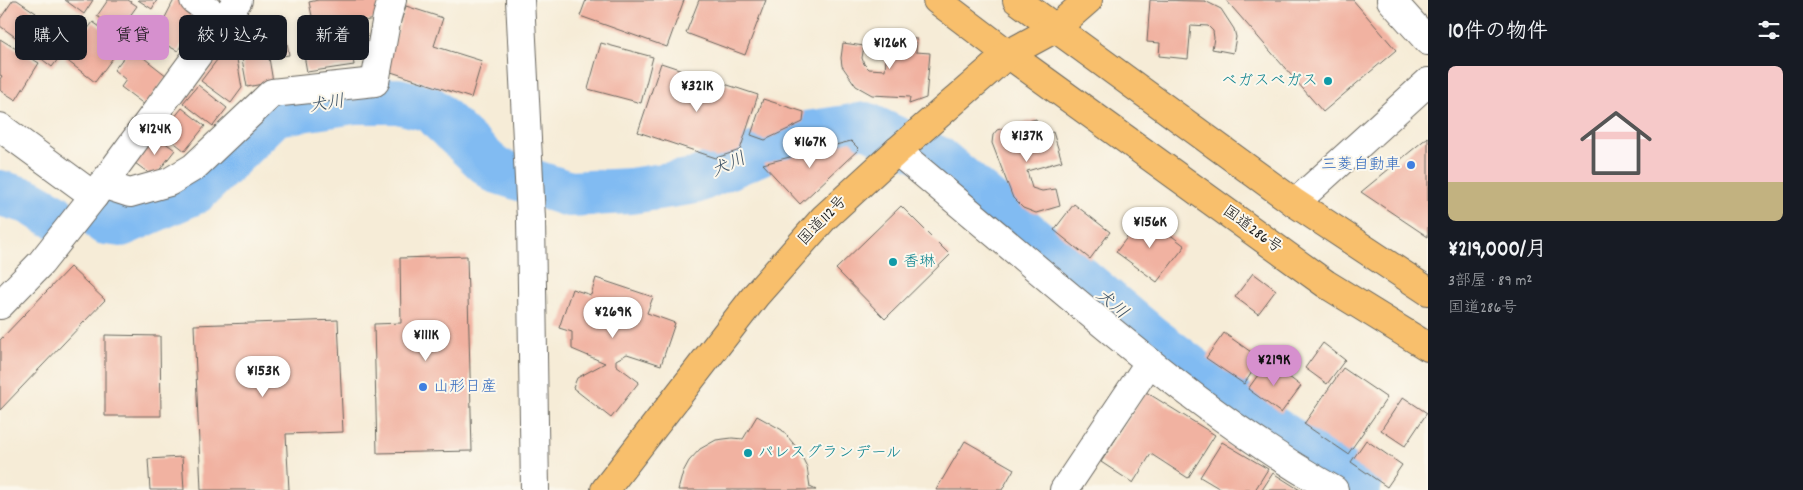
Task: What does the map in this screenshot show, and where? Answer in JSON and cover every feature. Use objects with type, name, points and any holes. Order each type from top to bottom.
[{"type":"highway","name":"国道286号","points":[[937,0],[1008,54],[1326,284],[1428,347]]},
{"type":"highway","points":[[1018,0],[1295,203],[1428,291]]},
{"type":"highway","name":"国道112号","points":[[605,490],[756,295],[824,218],[940,112],[1008,54],[1056,28],[1088,0]]},
{"type":"street","points":[[0,305],[41,263],[98,190],[231,10],[194,0]]},
{"type":"street","points":[[0,127],[98,190],[130,194],[169,182],[194,167],[272,93],[375,82],[392,0]]},
{"type":"street","points":[[520,0],[531,218],[535,490]]},
{"type":"street","points":[[1391,0],[1428,42]]},
{"type":"street","points":[[1295,203],[1428,82]]},
{"type":"street","points":[[897,151],[1149,363],[1226,421],[1302,472],[1334,490]]},
{"type":"street","points":[[1064,490],[1149,363]]},
{"type":"building","points":[[13,0],[17,0],[36,13],[35,15],[15,15],[15,37],[0,26],[0,19]]},
{"type":"building","points":[[65,0],[93,0],[84,14]]},
{"type":"building","points":[[108,0],[128,0],[137,6],[131,15],[98,15]]},
{"type":"building","points":[[138,0],[157,0],[152,9]]},
{"type":"building","points":[[174,0],[178,0],[199,11],[197,15],[179,15],[178,51],[169,46],[169,15],[166,15]]},
{"type":"building","points":[[318,0],[377,0],[380,18],[369,20],[369,15],[312,15],[309,2]]},
{"type":"building","points":[[586,0],[684,0],[667,47],[580,16]]},
{"type":"building","points":[[699,0],[766,0],[745,55],[686,33]]},
{"type":"building","points":[[1150,0],[1205,1],[1221,9],[1234,29],[1236,37],[1233,53],[1212,49],[1213,31],[1208,26],[1191,25],[1188,59],[1159,56],[1160,43],[1147,42]]},
{"type":"building","name":"ベガスベガス","points":[[1226,0],[1353,0],[1396,50],[1323,112]]},
{"type":"building","points":[[406,6],[443,18],[434,46],[482,61],[471,98],[385,70]]},
{"type":"building","points":[[93,22],[97,25],[97,60],[111,60],[95,82],[66,60],[87,60],[87,30]]},
{"type":"building","points":[[888,37],[917,39],[916,52],[930,53],[926,98],[909,104],[910,97],[872,95],[856,86],[842,66],[843,43],[864,46],[862,58],[864,64],[869,69],[885,70]]},
{"type":"building","points":[[0,39],[15,48],[15,60],[34,60],[39,63],[16,100],[0,90],[0,79],[2,76],[0,75]]},
{"type":"building","points":[[601,43],[653,57],[641,103],[588,89]]},
{"type":"building","points":[[43,60],[57,60],[52,67]]},
{"type":"building","points":[[122,60],[146,60],[167,76],[145,105],[121,87],[126,80],[114,70]]},
{"type":"building","points":[[217,60],[237,60],[242,88],[231,103],[201,81]]},
{"type":"building","points":[[242,60],[269,60],[273,82],[247,87]]},
{"type":"building","points":[[305,60],[353,60],[354,65],[307,72]]},
{"type":"building","points":[[661,63],[758,95],[740,150],[716,158],[638,132]]},
{"type":"building","points":[[198,85],[227,108],[213,126],[183,103]]},
{"type":"building","points":[[763,99],[804,112],[803,122],[765,140],[751,135]]},
{"type":"building","points":[[182,108],[205,126],[185,151],[162,133]]},
{"type":"building","points":[[1036,119],[1041,136],[1053,132],[1062,161],[1027,171],[1032,188],[1042,191],[1056,189],[1060,206],[1036,213],[1023,208],[1013,198],[992,143],[993,135],[997,130]]},
{"type":"building","points":[[156,136],[175,150],[154,177],[135,163]]},
{"type":"building","name":"三菱自動車","points":[[1428,137],[1428,237],[1361,192]]},
{"type":"building","points":[[851,141],[859,149],[800,204],[763,164]]},
{"type":"building","points":[[1074,204],[1110,232],[1090,259],[1054,230]]},
{"type":"building","name":"香琳","points":[[901,206],[950,255],[885,319],[836,269]]},
{"type":"building","points":[[1144,215],[1185,246],[1157,282],[1116,252]]},
{"type":"building","name":"山形日産","points":[[467,256],[472,451],[377,453],[374,324],[401,323],[400,258]]},
{"type":"building","points":[[70,267],[105,300],[0,410],[0,340]]},
{"type":"building","points":[[1253,273],[1276,290],[1258,314],[1235,297]]},
{"type":"building","points":[[596,278],[653,297],[647,313],[675,323],[661,365],[627,354],[616,360],[616,365],[639,382],[611,418],[573,388],[577,378],[605,363],[572,349],[572,332],[559,328],[572,289],[591,295]]},
{"type":"building","points":[[338,320],[343,432],[286,434],[289,490],[201,490],[194,325]]},
{"type":"building","points":[[1224,333],[1261,359],[1244,384],[1206,358]]},
{"type":"building","points":[[105,335],[160,336],[161,416],[105,416]]},
{"type":"building","points":[[1323,343],[1345,360],[1327,384],[1305,368]]},
{"type":"building","points":[[1268,361],[1301,386],[1281,413],[1248,389]]},
{"type":"building","points":[[1343,368],[1387,398],[1348,454],[1304,424]]},
{"type":"building","points":[[1146,392],[1215,435],[1188,478],[1151,454],[1133,483],[1101,462]]},
{"type":"building","points":[[1403,397],[1427,413],[1405,446],[1381,430]]},
{"type":"building","name":"パレスグランデール","points":[[757,416],[782,430],[798,449],[807,467],[810,487],[816,490],[678,490],[683,472],[689,461],[700,449],[716,440],[743,439]]},
{"type":"building","points":[[1366,440],[1402,465],[1387,487],[1351,462]]},
{"type":"building","points":[[965,441],[1014,469],[1002,490],[936,490]]},
{"type":"building","points":[[1222,442],[1268,469],[1255,490],[1222,490],[1200,477]]},
{"type":"building","points":[[182,457],[184,490],[150,490],[148,459]]},
{"type":"building","points":[[1273,473],[1300,490],[1262,490]]},
{"type":"waterway","name":"犬川","points":[[105,222],[121,224],[196,191],[275,113],[354,101],[398,101],[430,109],[495,170],[569,194],[631,191],[695,181],[800,135],[866,125],[938,159],[1151,338],[1266,425],[1359,483]]},
{"type":"waterway","name":"犬川","points":[[0,193],[28,201],[53,215]]},
{"type":"waterway","points":[[1359,483],[1373,490]]},
{"type":"place","name":"ベガスベガス","points":[[1328,81]]},
{"type":"place","name":"三菱自動車","points":[[1411,165]]},
{"type":"place","name":"香琳","points":[[893,262]]},
{"type":"place","name":"山形日産","points":[[423,387]]},
{"type":"place","name":"パレスグランデール","points":[[748,453]]}]
